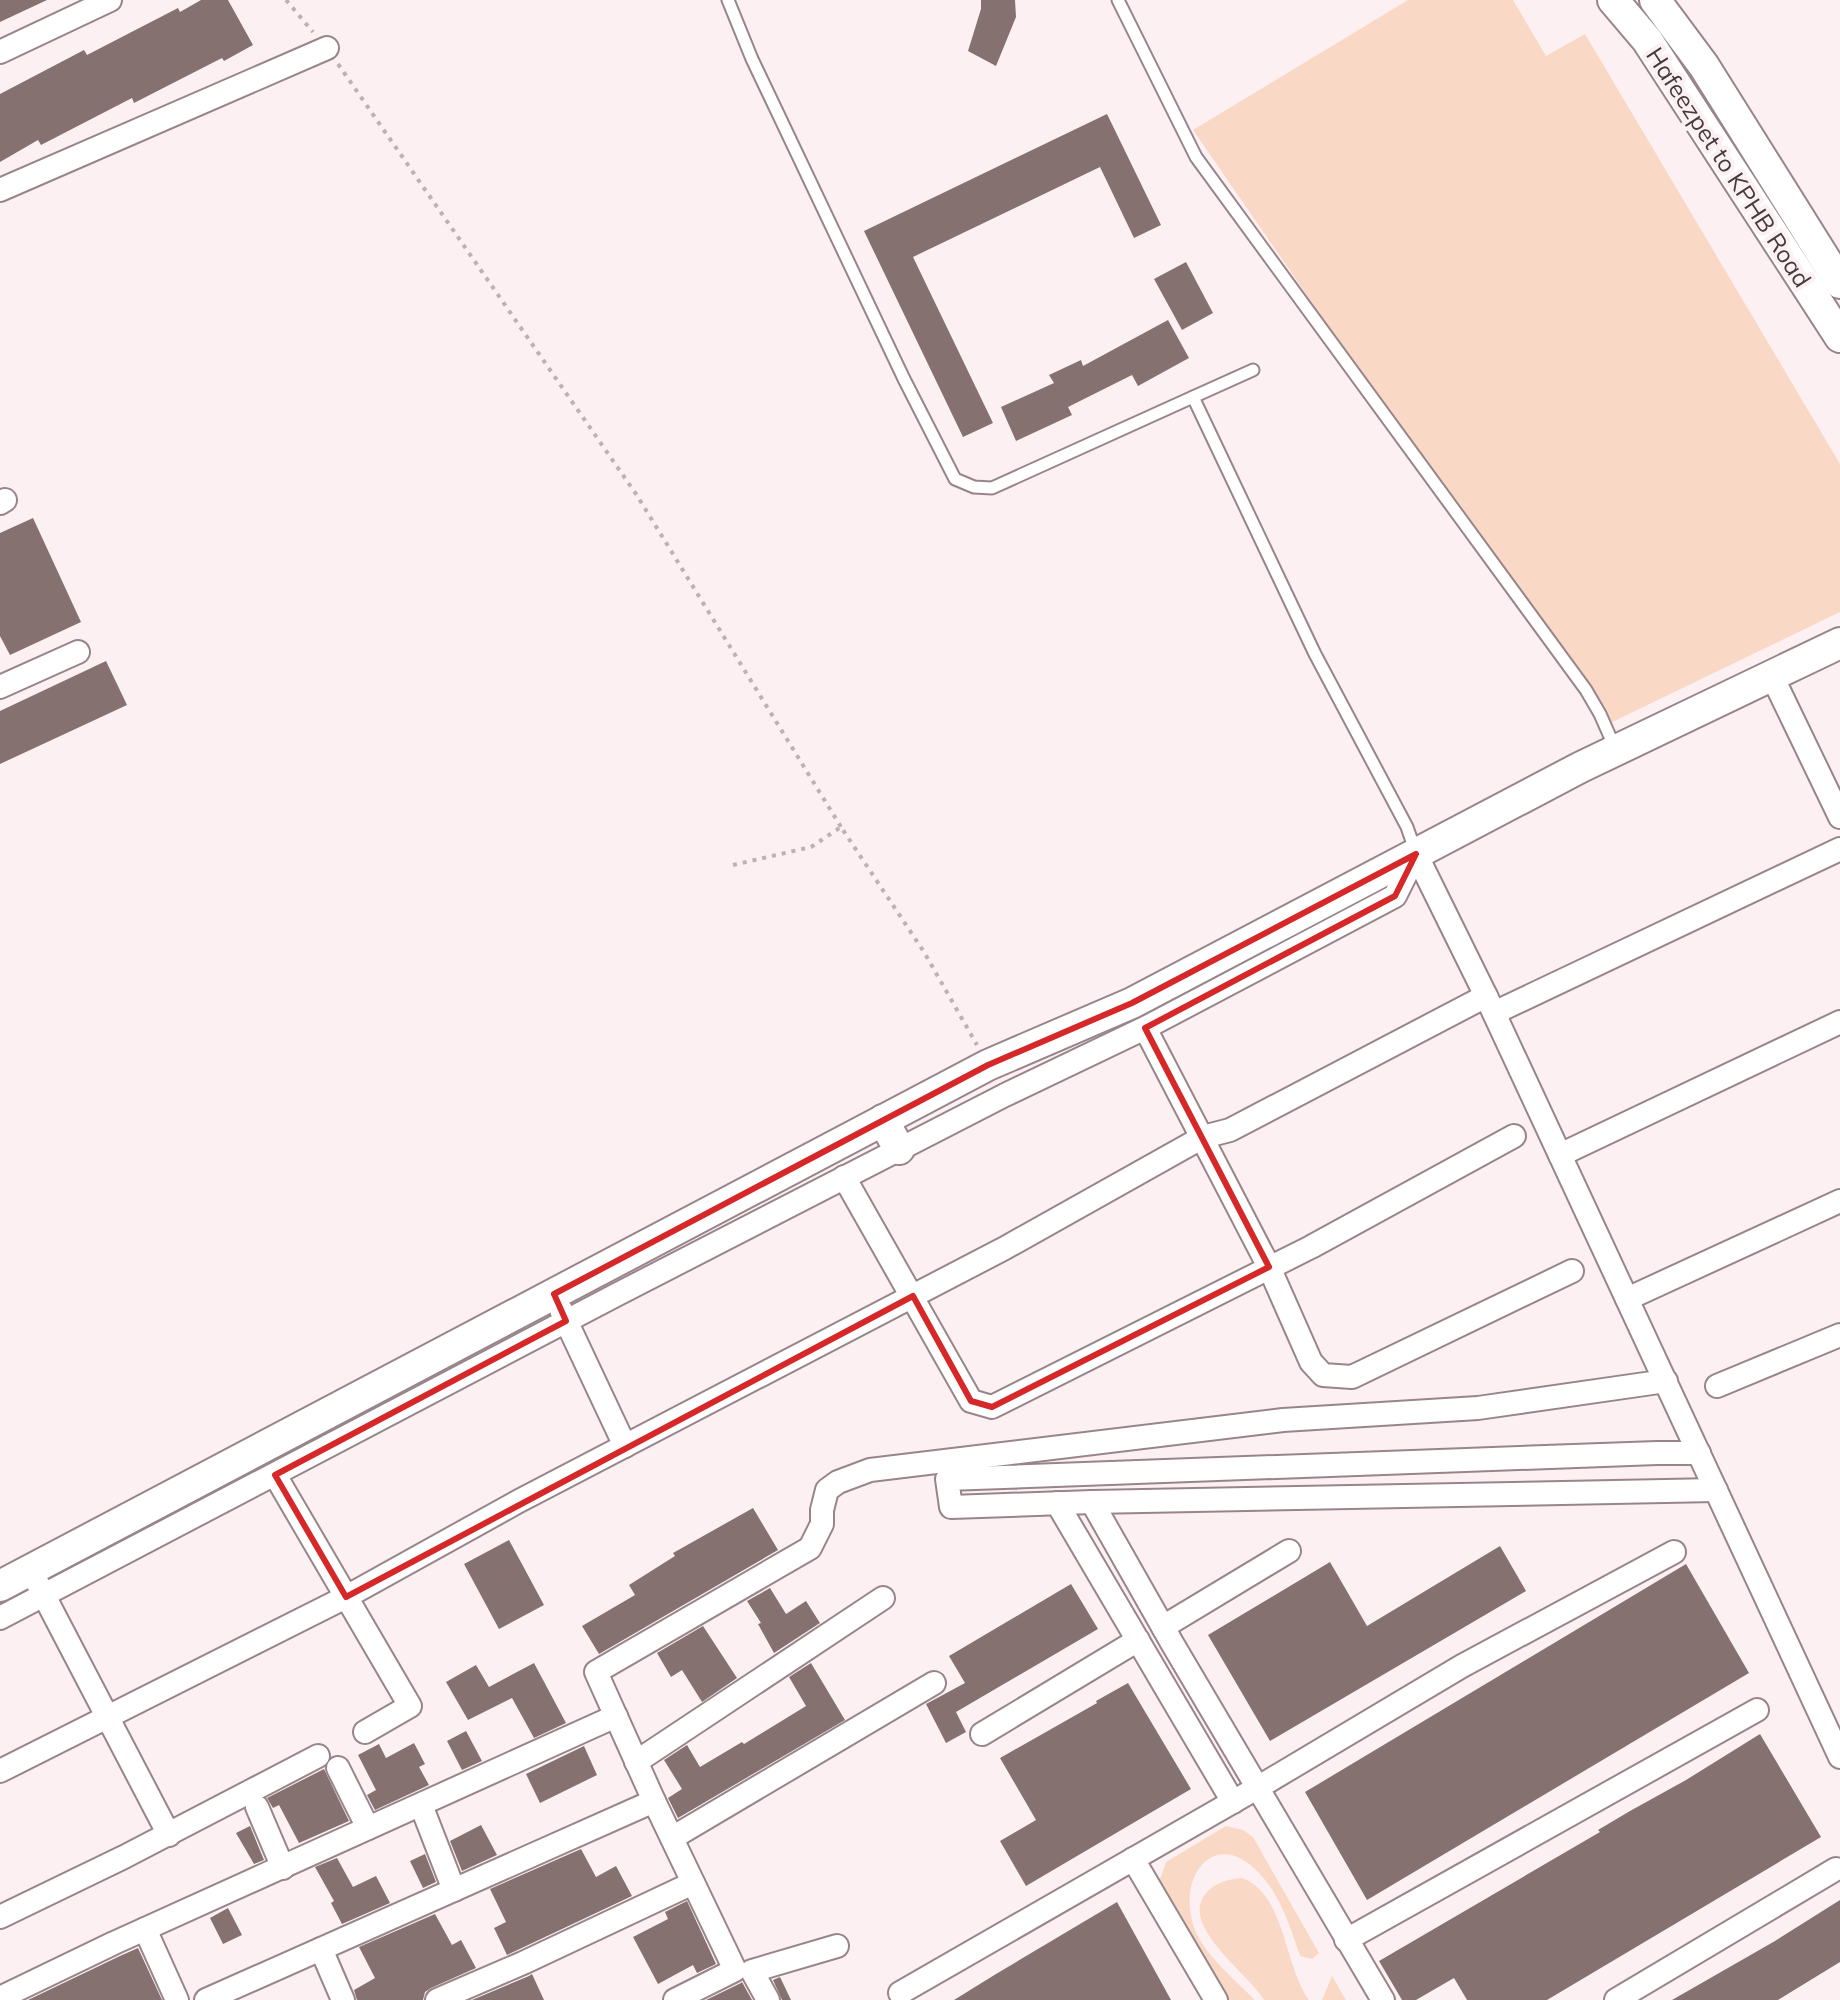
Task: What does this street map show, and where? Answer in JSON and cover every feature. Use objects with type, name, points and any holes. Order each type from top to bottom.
[{"type":"street","points":[[0,52],[110,0]]},
{"type":"street","name":"Hafeezpet to KPHB Road","points":[[1613,0],[1647,40],[1840,337]]},
{"type":"street","points":[[1655,0],[1704,66],[1840,283]]},
{"type":"street","points":[[0,190],[327,48]]},
{"type":"street","points":[[0,1586],[38,1582],[275,1475],[883,1120],[988,1065],[1132,1003],[1581,767],[1840,643]]},
{"type":"street","points":[[0,687],[78,652]]},
{"type":"street","points":[[1771,674],[1840,817]]},
{"type":"street","points":[[0,1771],[346,1597],[519,1501],[913,1296],[1203,1137],[1230,1130],[1490,1004],[1840,849]]},
{"type":"street","points":[[1416,854],[1490,1004],[1840,1757]]},
{"type":"street","points":[[0,1618],[38,1582],[560,1308],[844,1177],[1145,1028],[1395,896],[1416,854]]},
{"type":"street","points":[[1560,1155],[1840,1022]]},
{"type":"street","points":[[1145,1028],[1269,1267],[1311,1362],[1323,1375],[1352,1377],[1572,1271]]},
{"type":"street","points":[[883,1120],[899,1149]]},
{"type":"street","points":[[844,1177],[971,1401],[992,1407],[1311,1247],[1514,1136]]},
{"type":"street","points":[[1627,1299],[1840,1201]]},
{"type":"street","points":[[560,1308],[625,1446]]},
{"type":"street","points":[[1717,1386],[1840,1335]]},
{"type":"street","points":[[768,2000],[744,1971],[693,1883],[596,1672],[810,1548],[822,1524],[827,1490],[838,1482],[870,1470],[1283,1420],[1478,1408],[1666,1381]]},
{"type":"street","points":[[1699,1453],[947,1479],[951,1507],[1716,1490]]},
{"type":"street","points":[[275,1475],[410,1706],[365,1732]]},
{"type":"street","points":[[1092,1502],[1383,2000]]},
{"type":"street","points":[[1057,1503],[1233,1802]]},
{"type":"street","points":[[1163,1627],[1289,1551]]},
{"type":"street","points":[[900,1993],[1462,1666],[1674,1552]]},
{"type":"street","points":[[38,1582],[169,1835]]},
{"type":"street","points":[[636,1762],[883,1598]]},
{"type":"street","points":[[982,1734],[1138,1640]]},
{"type":"street","points":[[672,1838],[934,1683]]},
{"type":"street","points":[[1346,1940],[1757,1710]]},
{"type":"street","points":[[0,1998],[616,1716]]},
{"type":"street","points":[[0,1917],[169,1835],[318,1756]]},
{"type":"street","points":[[338,1768],[368,1828]]},
{"type":"street","points":[[206,2000],[234,1994],[321,1949],[654,1801]]},
{"type":"street","points":[[421,1805],[454,1890]]},
{"type":"street","points":[[257,1807],[283,1868]]},
{"type":"street","points":[[1133,1859],[1216,2000]]},
{"type":"street","points":[[1616,2000],[1836,1869]]},
{"type":"street","points":[[437,2000],[693,1883]]},
{"type":"street","points":[[145,1929],[177,2000]]},
{"type":"street","points":[[675,2000],[744,1971],[837,1946]]},
{"type":"street","points":[[321,1949],[343,2000]]},
{"type":"lane","points":[[728,0],[752,59],[904,379],[955,479],[974,487],[992,488],[1253,370]]},
{"type":"lane","points":[[1118,0],[1196,157],[1586,690],[1617,752]]},
{"type":"lane","points":[[1193,397],[1315,654],[1407,827],[1416,854]]},
{"type":"path","points":[[286,0],[327,48],[636,494],[841,827],[924,952],[988,1065]]},
{"type":"path","points":[[733,865],[811,847],[841,827]]},
{"type":"highlighted area","points":[[1416,854],[1395,896],[1145,1028],[1269,1267],[992,1407],[971,1401],[913,1296],[346,1597],[275,1475],[566,1321],[554,1294],[988,1065],[1132,1003]]},
{"type":"shaded area","points":[[1408,0],[1513,0],[1546,56],[1585,34],[1840,464],[1840,612],[1604,726],[1193,130]]},
{"type":"shaded area","points":[[1226,1826],[1243,1830],[1253,1837],[1319,1953],[1312,1959],[1300,1956],[1273,1892],[1259,1873],[1243,1860],[1227,1854],[1214,1856],[1203,1864],[1190,1892],[1190,1911],[1195,1930],[1214,1958],[1255,2000],[1222,2000],[1159,1882],[1166,1862]]},
{"type":"shaded area","points":[[1242,1878],[1256,1886],[1276,1914],[1294,1969],[1309,2000],[1264,2000],[1220,1951],[1202,1922],[1200,1909],[1204,1896],[1221,1882]]},
{"type":"shaded area","points":[[1332,1976],[1346,2000],[1322,2000]]},
{"type":"building","points":[[0,0],[47,0],[0,22]]},
{"type":"building","points":[[201,0],[228,0],[253,45],[134,103],[132,98],[41,145],[38,140],[0,162],[0,94],[84,50],[87,55],[178,8],[180,12]]},
{"type":"building","points":[[981,0],[1015,0],[1016,17],[996,66],[968,51]]},
{"type":"building","points":[[1107,114],[1161,225],[1134,238],[1100,167],[913,257],[993,423],[963,437],[864,231]]},
{"type":"building","points":[[1186,262],[1213,313],[1182,330],[1154,279]]},
{"type":"building","points":[[1168,320],[1189,358],[1138,386],[1132,375],[1068,407],[1072,415],[1016,441],[1001,407],[1054,383],[1049,375],[1081,360],[1083,366]]},
{"type":"building","points":[[33,518],[81,622],[10,655],[0,636],[0,533]]},
{"type":"building","points":[[106,661],[127,705],[0,764],[0,711]]},
{"type":"building","points":[[753,1508],[778,1550],[599,1654],[582,1626],[635,1595],[629,1585],[675,1556],[673,1553]]},
{"type":"building","points":[[509,1540],[544,1605],[499,1629],[464,1564]]},
{"type":"building","points":[[1500,1546],[1526,1591],[1270,1741],[1208,1635],[1330,1562],[1367,1626]]},
{"type":"building","points":[[1686,1564],[1749,1673],[1367,1900],[1305,1792]]},
{"type":"building","points":[[1071,1584],[1098,1629],[956,1712],[966,1732],[946,1743],[926,1704],[965,1683],[949,1656]]},
{"type":"building","points":[[770,1588],[786,1614],[806,1601],[820,1623],[774,1653],[747,1601]]},
{"type":"building","points":[[703,1626],[737,1678],[702,1702],[682,1670],[671,1677],[657,1653]]},
{"type":"building","points":[[534,1663],[566,1723],[534,1738],[512,1698],[468,1720],[446,1682],[476,1665],[489,1687]]},
{"type":"building","points":[[811,1663],[845,1720],[678,1818],[668,1798],[682,1789],[664,1760],[687,1745],[700,1767],[806,1706],[789,1677]]},
{"type":"building","points":[[1128,1683],[1191,1789],[1026,1886],[1000,1841],[1036,1820],[1000,1758]]},
{"type":"building","points":[[466,1731],[482,1761],[462,1770],[447,1741]]},
{"type":"building","points":[[1760,1734],[1821,1837],[1547,2000],[1467,2000],[1454,1978],[1416,2000],[1402,2000],[1379,1961]]},
{"type":"building","points":[[414,1743],[425,1764],[419,1767],[429,1785],[375,1810],[367,1795],[376,1790],[358,1755],[379,1744],[386,1758]]},
{"type":"building","points":[[584,1746],[597,1775],[540,1803],[526,1774]]},
{"type":"building","points":[[324,1769],[349,1821],[299,1843],[279,1805],[273,1808],[267,1798]]},
{"type":"building","points":[[481,1825],[497,1855],[462,1871],[450,1841]]},
{"type":"building","points":[[250,1826],[264,1860],[254,1864],[236,1833]]},
{"type":"building","points":[[581,1849],[596,1877],[616,1866],[632,1896],[507,1955],[494,1928],[506,1922],[490,1889]]},
{"type":"building","points":[[425,1854],[436,1882],[423,1888],[410,1861]]},
{"type":"building","points":[[337,1858],[353,1887],[376,1876],[390,1903],[342,1924],[331,1903],[334,1901],[315,1867]]},
{"type":"building","points":[[1840,1900],[1840,1962],[1778,2000],[1672,2000],[1775,1941]]},
{"type":"building","points":[[687,1901],[716,1964],[697,1973],[693,1965],[658,1984],[633,1937],[668,1919],[665,1912]]},
{"type":"building","points":[[1117,1902],[1171,2000],[954,2000],[996,1974]]},
{"type":"building","points":[[228,1908],[242,1935],[223,1944],[210,1918]]},
{"type":"building","points":[[435,1914],[452,1945],[461,1940],[476,1968],[431,1988],[425,1992],[423,2000],[357,2000],[354,1990],[375,1978],[359,1947]]},
{"type":"building","points":[[138,1948],[162,2000],[28,2000],[120,1956]]},
{"type":"building","points":[[532,1974],[544,2000],[472,2000],[529,1976]]},
{"type":"building","points":[[780,1977],[791,2000],[782,2000],[773,1980]]},
{"type":"building","points":[[741,1983],[752,2000],[706,2000]]}]
